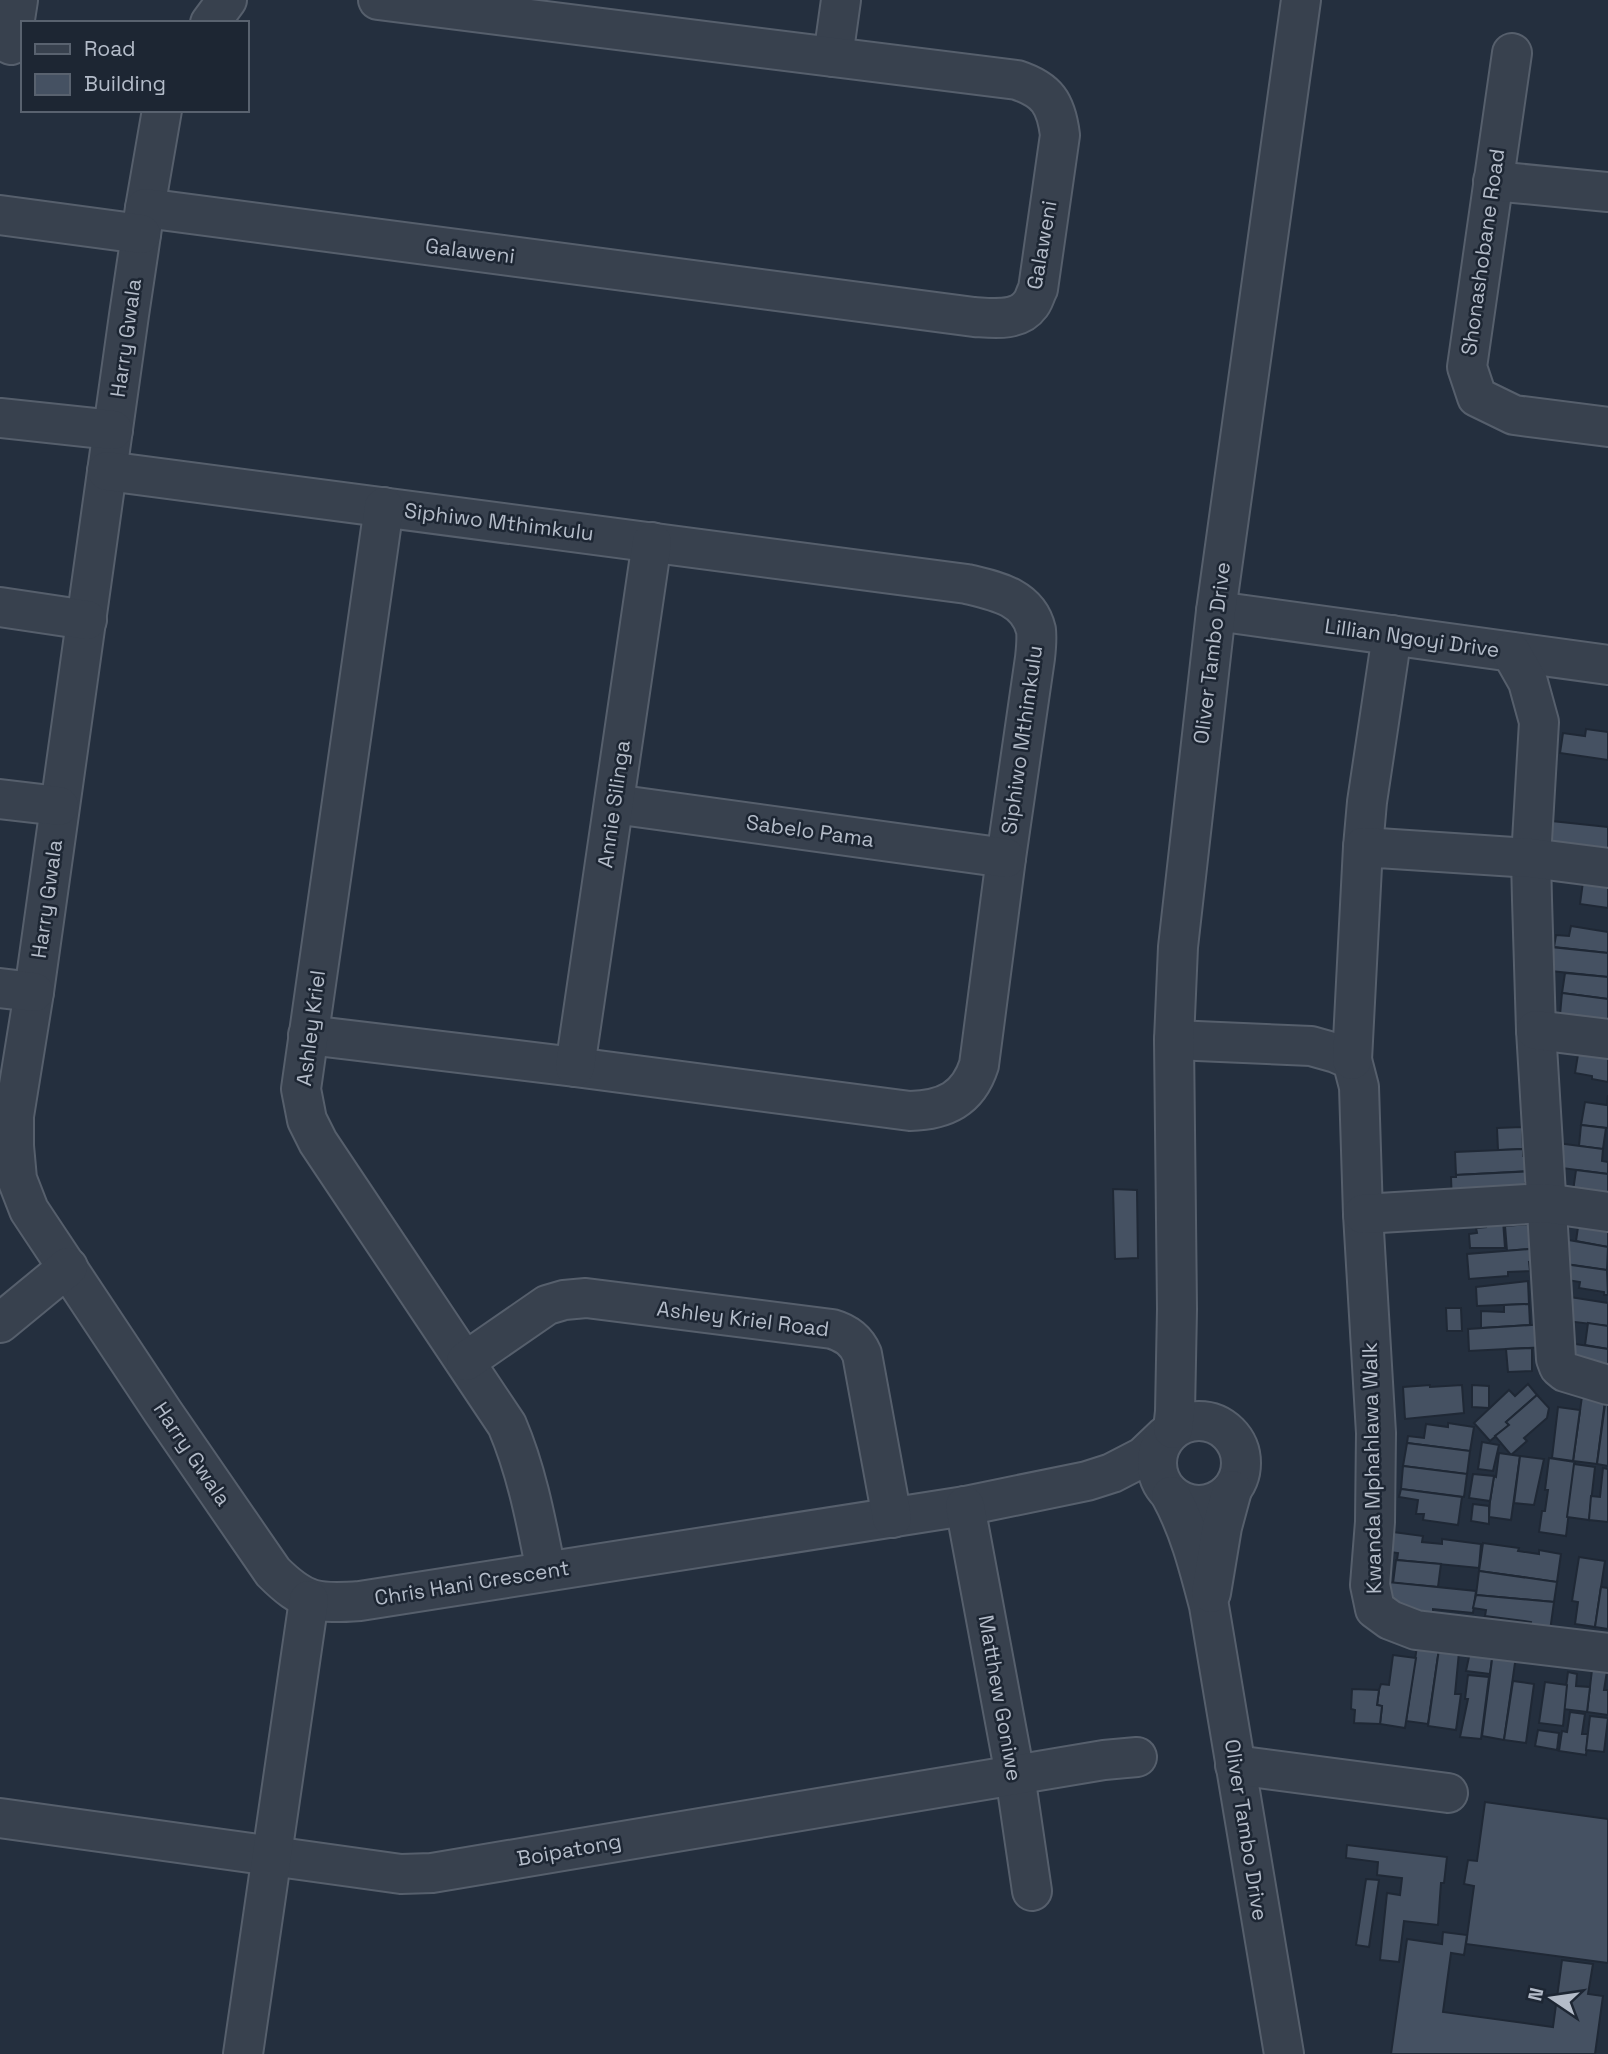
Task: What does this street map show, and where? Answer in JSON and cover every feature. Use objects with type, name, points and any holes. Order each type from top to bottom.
[{"type":"street","points":[[11,45],[18,0]]},
{"type":"street","points":[[211,21],[227,0]]},
{"type":"street","name":"Galaweni","points":[[143,221],[974,317],[1002,319],[1022,314],[1031,305],[1038,289],[1060,135],[1053,104],[1043,92],[1017,80],[378,0]]},
{"type":"street","points":[[833,57],[841,0]]},
{"type":"street","name":"Oliver Tambo Drive","points":[[1169,1433],[1175,1412],[1177,1310],[1174,1040],[1178,947],[1216,611],[1301,0]]},
{"type":"street","name":"Shonashobane Road","points":[[1511,53],[1467,367],[1477,397],[1514,415],[1608,427]]},
{"type":"street","name":"Harry Gwala","points":[[162,112],[143,221],[59,806],[17,990],[14,1146],[9,1178],[163,1412],[273,1572],[290,1590],[309,1600]]},
{"type":"street","points":[[1493,181],[1608,192]]},
{"type":"street","points":[[0,215],[143,221]]},
{"type":"street","points":[[0,418],[113,430]]},
{"type":"street","name":"Siphiwo Mthimkulu","points":[[107,471],[967,584],[1014,598],[1028,611],[1036,631],[1035,658],[979,1065],[974,1079],[957,1101],[928,1111],[910,1111],[575,1066],[308,1035]]},
{"type":"street","name":"Ashley Kriel","points":[[384,507],[301,1089],[307,1119],[318,1142],[507,1425],[531,1494],[546,1571]]},
{"type":"street","name":"Annie Silinga","points":[[575,1066],[652,542]]},
{"type":"street","points":[[0,607],[87,620]]},
{"type":"street","name":"Lillian Ngoyi Drive","points":[[1216,611],[1608,665]]},
{"type":"street","name":"Kwanda Mphahlawa Walk","points":[[1392,635],[1367,802],[1352,1060],[1359,1087],[1363,1214],[1376,1433],[1375,1522],[1370,1585],[1376,1609],[1390,1620],[1416,1630],[1608,1653]]},
{"type":"street","points":[[1511,652],[1528,682],[1539,722],[1531,858],[1536,1030],[1556,1359],[1564,1371],[1608,1385]]},
{"type":"street","points":[[0,799],[59,806]]},
{"type":"street","name":"Sabelo Pama","points":[[614,804],[1006,858]]},
{"type":"street","points":[[1363,847],[1531,858],[1608,868]]},
{"type":"street","points":[[1536,1030],[1608,1040]]},
{"type":"street","points":[[1174,1040],[1311,1046],[1352,1060]]},
{"type":"street","points":[[1363,1214],[1545,1203],[1608,1212]]},
{"type":"street","points":[[0,1323],[68,1267]]},
{"type":"street","name":"Ashley Kriel Road","points":[[466,1361],[547,1305],[586,1298],[805,1325],[845,1333],[858,1345],[862,1354],[892,1518]]},
{"type":"street","name":"Oliver Tambo Drive","points":[[1177,1310],[1198,1379],[1225,1429]]},
{"type":"street","points":[[1189,1421],[1208,1421],[1225,1429],[1236,1442],[1241,1458],[1240,1475],[1232,1490],[1220,1501],[1203,1506],[1187,1504],[1168,1492],[1157,1471],[1157,1453],[1169,1433],[1189,1421]]},
{"type":"street","name":"Chris Hani Crescent","points":[[309,1600],[360,1601],[965,1506],[1087,1481],[1126,1467],[1143,1457],[1169,1433]]},
{"type":"street","name":"Chris Hani Crescent","points":[[1087,1481],[1131,1481],[1168,1492]]},
{"type":"street","name":"Oliver Tambo Drive","points":[[1209,1606],[1232,1490]]},
{"type":"street","name":"Oliver Tambo Drive","points":[[1168,1492],[1184,1519],[1209,1606],[1283,2054]]},
{"type":"street","name":"Matthew Goniwe","points":[[965,1506],[1014,1775],[1032,1891]]},
{"type":"street","points":[[243,2054],[309,1600]]},
{"type":"street","name":"Boipatong","points":[[0,1818],[401,1874],[432,1873],[1137,1756]]},
{"type":"street","points":[[1236,1765],[1448,1793]]},
{"type":"building","points":[[1586,729],[1608,732],[1608,760],[1560,753],[1563,733],[1585,736]]},
{"type":"building","points":[[1542,820],[1608,827],[1608,852],[1548,844]]},
{"type":"building","points":[[1584,874],[1608,877],[1608,908],[1580,904]]},
{"type":"building","points":[[1571,926],[1608,932],[1608,953],[1554,947],[1556,935],[1569,936]]},
{"type":"building","points":[[1541,946],[1608,953],[1608,977],[1541,970]]},
{"type":"building","points":[[1565,973],[1608,977],[1608,999],[1562,993]]},
{"type":"building","points":[[1562,993],[1608,999],[1608,1028],[1560,1015]]},
{"type":"building","points":[[1580,1042],[1608,1050],[1608,1082],[1575,1073]]},
{"type":"building","points":[[1608,1095],[1608,1128],[1581,1125],[1585,1102],[1607,1105]]},
{"type":"building","points":[[1581,1125],[1606,1128],[1603,1149],[1579,1146]]},
{"type":"building","points":[[1522,1127],[1523,1149],[1498,1150],[1497,1128]]},
{"type":"building","points":[[1557,1143],[1603,1149],[1602,1161],[1608,1162],[1608,1174],[1554,1167]]},
{"type":"building","points":[[1523,1149],[1523,1156],[1534,1156],[1533,1171],[1456,1175],[1455,1152]]},
{"type":"building","points":[[1576,1170],[1608,1174],[1608,1202],[1573,1191]]},
{"type":"building","points":[[1535,1171],[1536,1183],[1525,1183],[1525,1194],[1452,1204],[1451,1177],[1456,1175]]},
{"type":"building","points":[[1113,1189],[1137,1190],[1138,1258],[1115,1259]]},
{"type":"building","points":[[1503,1220],[1505,1248],[1470,1248],[1469,1234],[1477,1233],[1476,1228],[1486,1227],[1485,1222]]},
{"type":"building","points":[[1529,1224],[1541,1248],[1507,1251],[1505,1226]]},
{"type":"building","points":[[1608,1224],[1608,1247],[1576,1241],[1578,1227]]},
{"type":"building","points":[[1563,1239],[1608,1247],[1607,1270],[1559,1263]]},
{"type":"building","points":[[1541,1248],[1541,1261],[1529,1262],[1530,1271],[1469,1279],[1467,1254]]},
{"type":"building","points":[[1564,1264],[1607,1270],[1608,1295],[1579,1288],[1580,1282],[1561,1279]]},
{"type":"building","points":[[1528,1281],[1529,1304],[1477,1306],[1476,1287]]},
{"type":"building","points":[[1570,1297],[1608,1303],[1608,1326],[1566,1321]]},
{"type":"building","points":[[1529,1304],[1530,1325],[1481,1328],[1481,1311],[1504,1312],[1504,1305]]},
{"type":"building","points":[[1446,1308],[1461,1308],[1462,1331],[1447,1331]]},
{"type":"building","points":[[1588,1323],[1608,1326],[1608,1349],[1585,1345]]},
{"type":"building","points":[[1546,1324],[1547,1347],[1469,1351],[1468,1329]]},
{"type":"building","points":[[1569,1343],[1608,1349],[1608,1370],[1567,1357]]},
{"type":"building","points":[[1532,1348],[1532,1371],[1508,1372],[1506,1349]]},
{"type":"building","points":[[1528,1384],[1537,1395],[1506,1422],[1509,1425],[1490,1441],[1474,1423],[1509,1390],[1515,1396]]},
{"type":"building","points":[[1462,1385],[1464,1413],[1405,1419],[1403,1387]]},
{"type":"building","points":[[1472,1385],[1489,1386],[1489,1408],[1472,1407]]},
{"type":"building","points":[[1583,1389],[1606,1393],[1597,1464],[1573,1461]]},
{"type":"building","points":[[1537,1395],[1549,1408],[1547,1418],[1524,1438],[1527,1441],[1511,1455],[1495,1436],[1509,1425],[1506,1422]]},
{"type":"building","points":[[1606,1397],[1608,1398],[1608,1466],[1597,1464]]},
{"type":"building","points":[[1558,1407],[1580,1410],[1573,1461],[1552,1458]]},
{"type":"building","points":[[1448,1423],[1474,1427],[1470,1451],[1407,1443],[1408,1436],[1424,1438],[1426,1424],[1448,1427]]},
{"type":"building","points":[[1482,1442],[1499,1445],[1493,1471],[1478,1469]]},
{"type":"building","points":[[1407,1443],[1470,1451],[1467,1474],[1403,1466]]},
{"type":"building","points":[[1499,1453],[1520,1456],[1511,1520],[1489,1517]]},
{"type":"building","points":[[1520,1456],[1544,1459],[1534,1505],[1514,1503]]},
{"type":"building","points":[[1549,1458],[1575,1462],[1566,1536],[1539,1532],[1548,1490],[1545,1490]]},
{"type":"building","points":[[1574,1464],[1595,1467],[1589,1520],[1567,1517]]},
{"type":"building","points":[[1403,1466],[1467,1474],[1464,1497],[1401,1489]]},
{"type":"building","points":[[1603,1468],[1608,1469],[1608,1522],[1589,1520],[1591,1496],[1600,1497]]},
{"type":"building","points":[[1473,1474],[1494,1476],[1490,1501],[1469,1498]]},
{"type":"building","points":[[1401,1489],[1462,1497],[1458,1525],[1423,1520],[1424,1514],[1416,1514],[1418,1500],[1399,1497]]},
{"type":"building","points":[[1473,1504],[1489,1506],[1489,1524],[1471,1521]]},
{"type":"building","points":[[1393,1532],[1423,1536],[1422,1542],[1442,1544],[1442,1539],[1481,1544],[1479,1568],[1397,1560],[1398,1553],[1390,1552]]},
{"type":"building","points":[[1483,1543],[1539,1554],[1539,1550],[1561,1554],[1557,1582],[1479,1571]]},
{"type":"building","points":[[1579,1557],[1605,1561],[1595,1627],[1575,1624],[1578,1602],[1572,1601]]},
{"type":"building","points":[[1396,1560],[1441,1564],[1438,1587],[1393,1583]]},
{"type":"building","points":[[1479,1571],[1557,1582],[1554,1602],[1476,1595]]},
{"type":"building","points":[[1388,1582],[1476,1591],[1473,1613],[1433,1609],[1433,1617],[1392,1611]]},
{"type":"building","points":[[1601,1587],[1608,1588],[1608,1629],[1595,1627]]},
{"type":"building","points":[[1476,1595],[1554,1602],[1550,1631],[1530,1628],[1531,1622],[1485,1616],[1486,1610],[1473,1608]]},
{"type":"building","points":[[1417,1646],[1439,1649],[1428,1724],[1406,1721]]},
{"type":"building","points":[[1439,1649],[1459,1652],[1455,1694],[1461,1694],[1456,1730],[1428,1726]]},
{"type":"building","points":[[1470,1652],[1493,1652],[1490,1674],[1466,1671]]},
{"type":"building","points":[[1493,1652],[1516,1656],[1504,1740],[1482,1736]]},
{"type":"building","points":[[1393,1655],[1416,1658],[1405,1728],[1380,1724],[1382,1706],[1377,1705],[1379,1690],[1381,1684],[1389,1685]]},
{"type":"building","points":[[1592,1670],[1607,1671],[1604,1690],[1608,1690],[1608,1715],[1587,1712]]},
{"type":"building","points":[[1568,1672],[1577,1674],[1576,1686],[1590,1687],[1587,1712],[1563,1709]]},
{"type":"building","points":[[1468,1675],[1489,1677],[1481,1739],[1460,1737],[1468,1699],[1465,1699]]},
{"type":"building","points":[[1513,1681],[1534,1684],[1526,1743],[1504,1740]]},
{"type":"building","points":[[1545,1682],[1567,1685],[1563,1726],[1539,1723]]},
{"type":"building","points":[[1352,1689],[1379,1690],[1377,1705],[1382,1706],[1380,1724],[1354,1723],[1355,1710],[1351,1709]]},
{"type":"building","points":[[1570,1712],[1585,1714],[1582,1734],[1588,1734],[1586,1755],[1559,1751],[1562,1731],[1567,1732]]},
{"type":"building","points":[[1590,1716],[1608,1718],[1604,1752],[1586,1750]]},
{"type":"building","points":[[1538,1730],[1559,1733],[1557,1750],[1535,1746]]},
{"type":"building","points":[[1485,1802],[1608,1819],[1608,1963],[1466,1944],[1474,1886],[1464,1884],[1468,1860],[1477,1861]]},
{"type":"building","points":[[1347,1845],[1447,1857],[1444,1883],[1441,1883],[1438,1925],[1404,1921],[1399,1962],[1380,1960],[1387,1893],[1400,1895],[1402,1878],[1377,1875],[1378,1862],[1346,1858]]},
{"type":"building","points":[[1366,1879],[1379,1880],[1369,1947],[1356,1945]]},
{"type":"building","points":[[1443,1932],[1467,1935],[1464,1955],[1451,1953],[1443,2012],[1553,2027],[1562,1960],[1593,1964],[1588,1994],[1603,1996],[1595,2054],[1391,2054],[1407,1939],[1442,1944]]}]
